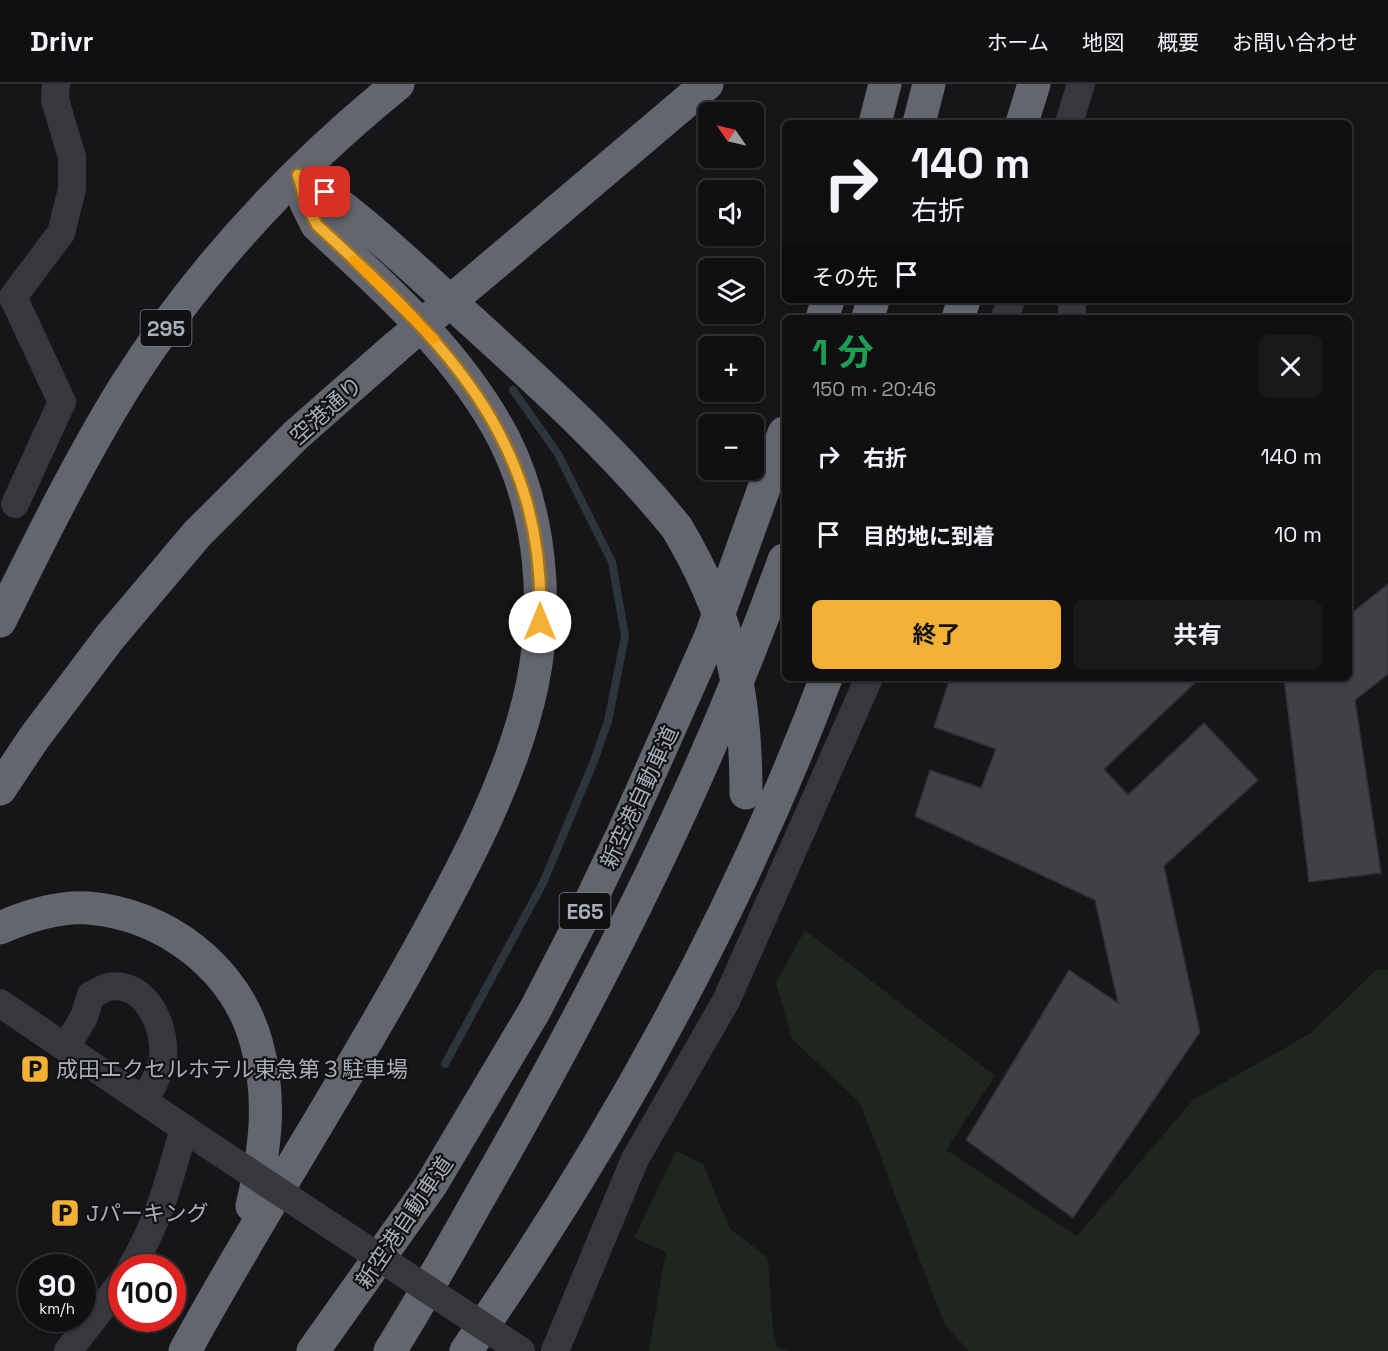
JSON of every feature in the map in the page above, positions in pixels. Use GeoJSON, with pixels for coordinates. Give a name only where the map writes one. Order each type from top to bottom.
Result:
{"type":"FeatureCollection","features":[{"type":"Feature","properties":{"kind":"highway","name":"295"},"geometry":{"type":"LineString","coordinates":[[0,621],[52,514],[102,425],[160,335],[227,248],[298,175],[368,108],[398,84]]}},
{"type":"Feature","properties":{"kind":"highway","name":"空港通り"},"geometry":{"type":"LineString","coordinates":[[0,789],[34,738],[110,637],[197,534],[296,435],[396,347],[707,84]]}},
{"type":"Feature","properties":{"kind":"highway"},"geometry":{"type":"LineString","coordinates":[[876,120],[885,84]]}},
{"type":"Feature","properties":{"kind":"highway"},"geometry":{"type":"LineString","coordinates":[[920,120],[929,84]]}},
{"type":"Feature","properties":{"kind":"highway"},"geometry":{"type":"LineString","coordinates":[[1023,120],[1034,84]]}},
{"type":"Feature","properties":{"kind":"highway"},"geometry":{"type":"LineString","coordinates":[[298,175],[346,208],[505,351],[650,495],[677,528],[699,565],[716,602],[732,652],[743,710],[746,793],[744,825],[727,890],[689,983]]}},
{"type":"Feature","properties":{"kind":"highway"},"geometry":{"type":"LineString","coordinates":[[185,1351],[222,1283],[393,996],[460,871],[486,817],[520,729],[532,686],[539,641],[538,562],[531,516],[505,440],[480,399],[438,342],[317,225],[306,203],[298,175]]}},
{"type":"Feature","properties":{"kind":"highway","name":"新空港自動車道"},"geometry":{"type":"LineString","coordinates":[[313,1351],[431,1185],[512,1051],[580,923],[624,831],[710,638],[782,439]]}},
{"type":"Feature","properties":{"kind":"highway","name":"新空港自動車道"},"geometry":{"type":"LineString","coordinates":[[390,1351],[541,1088],[660,857],[752,652],[782,566]]}},
{"type":"Feature","properties":{"kind":"highway"},"geometry":{"type":"LineString","coordinates":[[466,1351],[535,1248],[591,1156],[689,983],[763,828],[825,681]]}},
{"type":"Feature","properties":{"kind":"highway"},"geometry":{"type":"LineString","coordinates":[[0,928],[28,915],[87,908],[133,917],[172,934],[199,953],[223,977],[243,1008],[257,1043],[265,1082],[267,1119],[263,1160],[249,1215],[222,1283]]}},
{"type":"Feature","properties":{"kind":"street"},"geometry":{"type":"LineString","coordinates":[[8,514],[62,402],[13,297],[61,233],[72,189],[72,157],[55,100],[56,84]]}},
{"type":"Feature","properties":{"kind":"street"},"geometry":{"type":"LineString","coordinates":[[1070,120],[1082,84]]}},
{"type":"Feature","properties":{"kind":"street"},"geometry":{"type":"LineString","coordinates":[[8,514],[34,507],[52,514]]}},
{"type":"Feature","properties":{"kind":"street"},"geometry":{"type":"LineString","coordinates":[[555,1351],[635,1159],[726,1001],[867,681]]}},
{"type":"Feature","properties":{"kind":"street"},"geometry":{"type":"LineString","coordinates":[[66,1047],[84,1017],[91,995],[109,987],[128,988],[148,1001],[160,1028],[162,1062],[145,1102]]}},
{"type":"Feature","properties":{"kind":"street"},"geometry":{"type":"LineString","coordinates":[[0,1003],[521,1351]]}},
{"type":"Feature","properties":{"kind":"street"},"geometry":{"type":"LineString","coordinates":[[140,1254],[196,1136]]}},
{"type":"Feature","properties":{"kind":"street"},"geometry":{"type":"LineString","coordinates":[[68,1351],[108,1300]]}},
{"type":"Feature","properties":{"kind":"shaded area"},"geometry":{"type":"Polygon","coordinates":[[[805,930],[995,1076],[946,1150],[1077,1236],[1193,1100],[1311,1033],[1376,970],[1388,970],[1388,1351],[969,1351],[945,1326],[860,1103],[792,1039],[776,983],[805,930]]]}},
{"type":"Feature","properties":{"kind":"shaded area"},"geometry":{"type":"Polygon","coordinates":[[[676,1151],[703,1164],[730,1229],[767,1257],[774,1335],[777,1346],[787,1351],[649,1351],[666,1252],[634,1238],[676,1151]]]}},
{"type":"Feature","properties":{"kind":"building"},"geometry":{"type":"Polygon","coordinates":[[[1388,584],[1388,674],[1355,700],[1381,873],[1309,882],[1284,681],[1352,681],[1352,613],[1388,584]]]}},
{"type":"Feature","properties":{"kind":"building"},"geometry":{"type":"Polygon","coordinates":[[[949,681],[1197,681],[1104,769],[1128,795],[1204,723],[1258,780],[1164,866],[1200,1032],[1073,1218],[966,1140],[1069,970],[1118,1003],[1095,900],[915,816],[930,770],[981,788],[996,749],[934,727],[949,681]]]}},
{"type":"Feature","properties":{"kind":"waterway"},"geometry":{"type":"LineString","coordinates":[[445,1064],[543,883],[594,761],[608,721],[625,636],[612,562],[558,454],[513,390]]}},
{"type":"Feature","properties":{"kind":"slow traffic"},"geometry":{"type":"LineString","coordinates":[[354,260],[434,339]]}},
{"type":"Feature","properties":{"kind":"place","name":"成田エクセルホテル東急第３駐車場"},"geometry":{"type":"Point","coordinates":[35,1069]}},
{"type":"Feature","properties":{"kind":"place","name":"Jパーキング"},"geometry":{"type":"Point","coordinates":[65,1213]}},
{"type":"Feature","properties":{"kind":"route"},"geometry":{"type":"LineString","coordinates":[[325,192],[298,175],[306,203],[317,225],[438,342],[486,407],[505,440],[531,516],[538,562],[540,622]]}}]}
